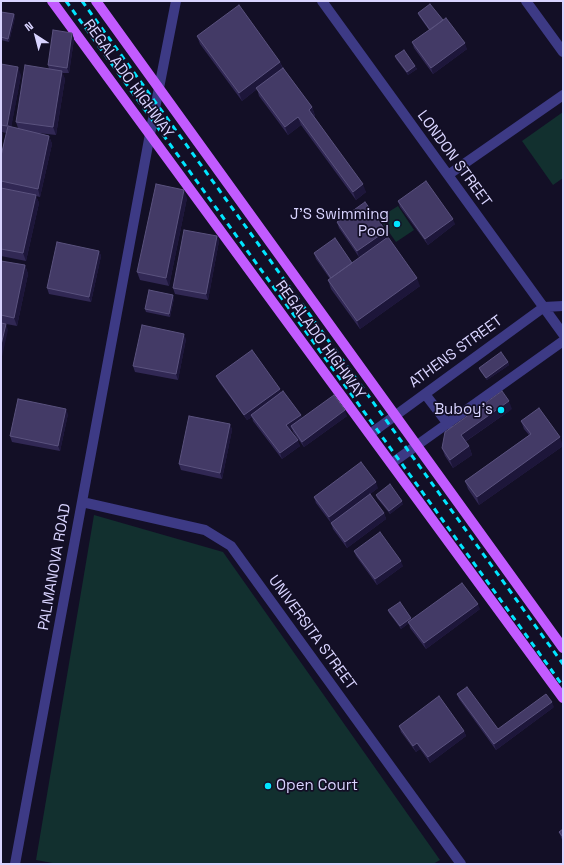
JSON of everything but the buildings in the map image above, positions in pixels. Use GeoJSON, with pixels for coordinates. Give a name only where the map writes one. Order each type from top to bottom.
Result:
{"type":"FeatureCollection","features":[{"type":"Feature","properties":{"kind":"main road","name":"REGALADO HIGHWAY"},"geometry":{"type":"LineString","coordinates":[[52,1],[563,698]]}},
{"type":"Feature","properties":{"kind":"main road","name":"REGALADO HIGHWAY"},"geometry":{"type":"LineString","coordinates":[[96,1],[563,648]]}},
{"type":"Feature","properties":{"kind":"street","name":"PALMANOVA ROAD"},"geometry":{"type":"LineString","coordinates":[[15,864],[176,1]]}},
{"type":"Feature","properties":{"kind":"street","name":"LONDON STREET"},"geometry":{"type":"LineString","coordinates":[[322,1],[563,334]]}},
{"type":"Feature","properties":{"kind":"street"},"geometry":{"type":"LineString","coordinates":[[526,1],[563,52]]}},
{"type":"Feature","properties":{"kind":"street"},"geometry":{"type":"LineString","coordinates":[[448,175],[563,95]]}},
{"type":"Feature","properties":{"kind":"street"},"geometry":{"type":"LineString","coordinates":[[544,307],[563,306]]}},
{"type":"Feature","properties":{"kind":"street","name":"ATHENS STREET"},"geometry":{"type":"LineString","coordinates":[[370,434],[544,307]]}},
{"type":"Feature","properties":{"kind":"street"},"geometry":{"type":"LineString","coordinates":[[392,463],[563,341]]}},
{"type":"Feature","properties":{"kind":"street"},"geometry":{"type":"LineString","coordinates":[[425,394],[448,424]]}},
{"type":"Feature","properties":{"kind":"street","name":"UNIVERSITA STREET"},"geometry":{"type":"LineString","coordinates":[[82,502],[205,530],[231,546],[456,862]]}},
{"type":"Feature","properties":{"kind":"green space"},"geometry":{"type":"Polygon","coordinates":[[[563,112],[563,178],[553,185],[522,141],[563,112]]]}},
{"type":"Feature","properties":{"kind":"green space","name":"J'S Swimming Pool"},"geometry":{"type":"Polygon","coordinates":[[[398,206],[414,230],[396,242],[379,218],[398,206]]]}},
{"type":"Feature","properties":{"kind":"green space"},"geometry":{"type":"Polygon","coordinates":[[[94,515],[223,552],[440,860],[433,864],[58,864],[36,860],[94,515]]]}},
{"type":"Feature","properties":{"kind":"railway"},"geometry":{"type":"LineString","coordinates":[[66,1],[563,686]]}},
{"type":"Feature","properties":{"kind":"railway"},"geometry":{"type":"LineString","coordinates":[[82,1],[563,664]]}},
{"type":"Feature","properties":{"kind":"place","name":"J'S Swimming Pool"},"geometry":{"type":"Point","coordinates":[397,224]}},
{"type":"Feature","properties":{"kind":"place","name":"Buboy's"},"geometry":{"type":"Point","coordinates":[501,410]}},
{"type":"Feature","properties":{"kind":"place","name":"Open Court"},"geometry":{"type":"Point","coordinates":[268,786]}}]}
